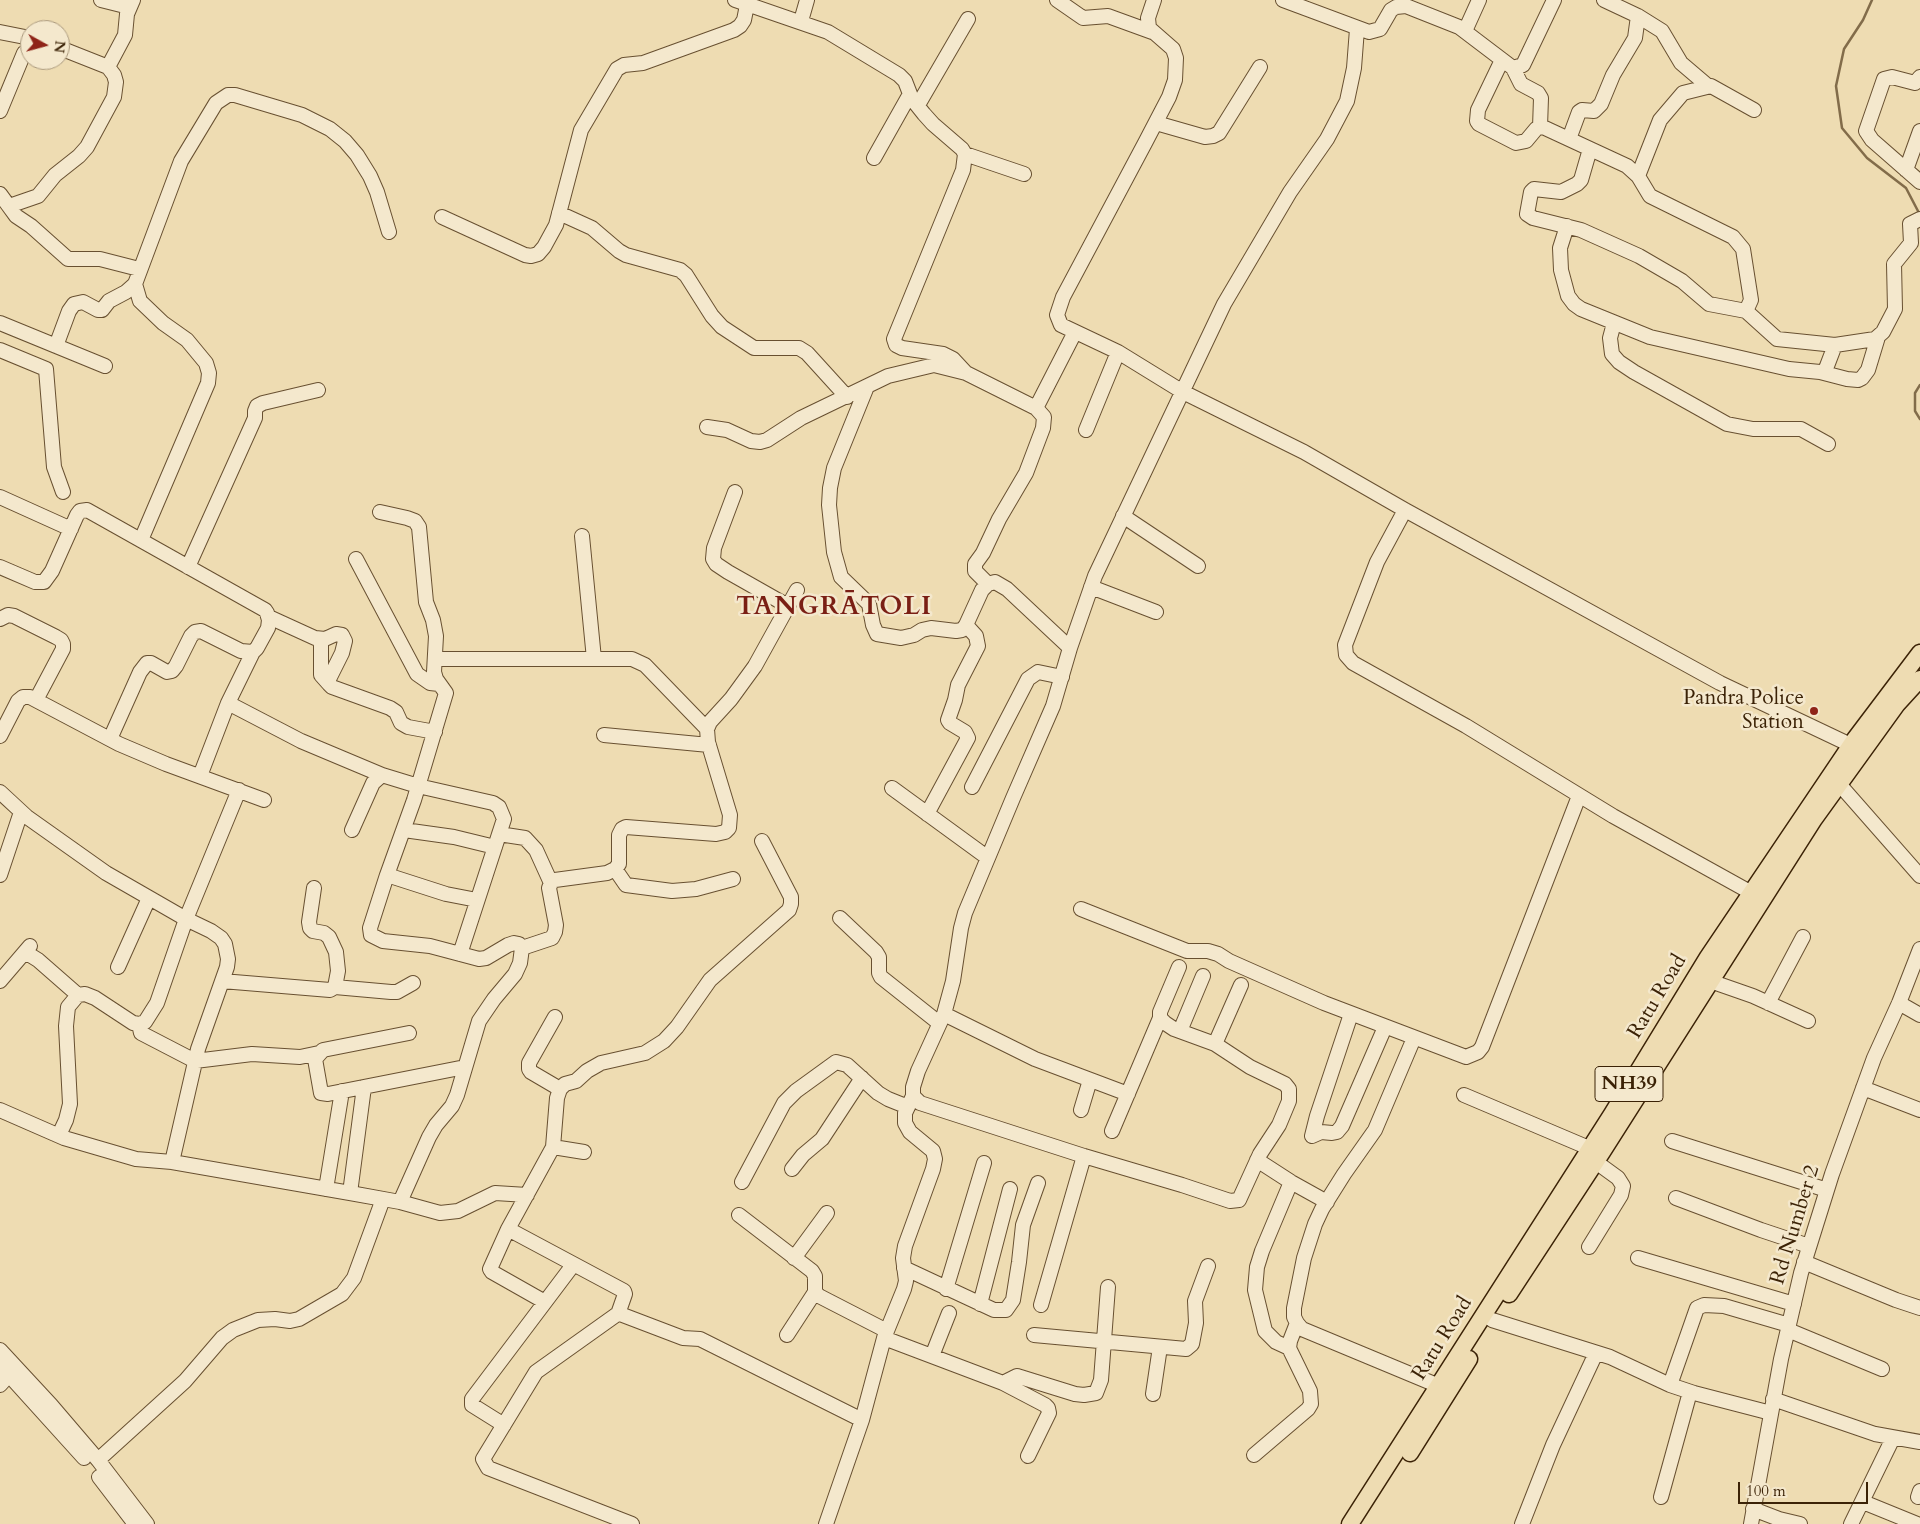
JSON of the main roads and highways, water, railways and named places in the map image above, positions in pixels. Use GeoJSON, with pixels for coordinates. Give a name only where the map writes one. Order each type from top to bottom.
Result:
{"type":"FeatureCollection","features":[{"type":"Feature","properties":{"kind":"main road","name":"Ratu Road"},"geometry":{"type":"LineString","coordinates":[[1350,1524],[1439,1386],[1538,1226],[1592,1155],[1710,981],[1756,895],[1920,653]]}},
{"type":"Feature","properties":{"kind":"main road","name":"Ratu Road"},"geometry":{"type":"LineString","coordinates":[[1364,1524],[1452,1388],[1708,957],[1840,785],[1857,748],[1920,679]]}},
{"type":"Feature","properties":{"kind":"waterway"},"geometry":{"type":"LineString","coordinates":[[1872,0],[1863,20],[1844,49],[1836,86],[1842,128],[1867,158],[1906,188],[1919,213]]}},
{"type":"Feature","properties":{"kind":"waterway"},"geometry":{"type":"LineString","coordinates":[[1920,385],[1915,393],[1915,411],[1920,419]]}},
{"type":"Feature","properties":{"kind":"place","name":"Pandra Police Station"},"geometry":{"type":"Point","coordinates":[1814,711]}},
{"type":"Feature","properties":{"kind":"district","name":"TANGRĀTOLI"},"geometry":{"type":"Point","coordinates":[834,608]}}]}
